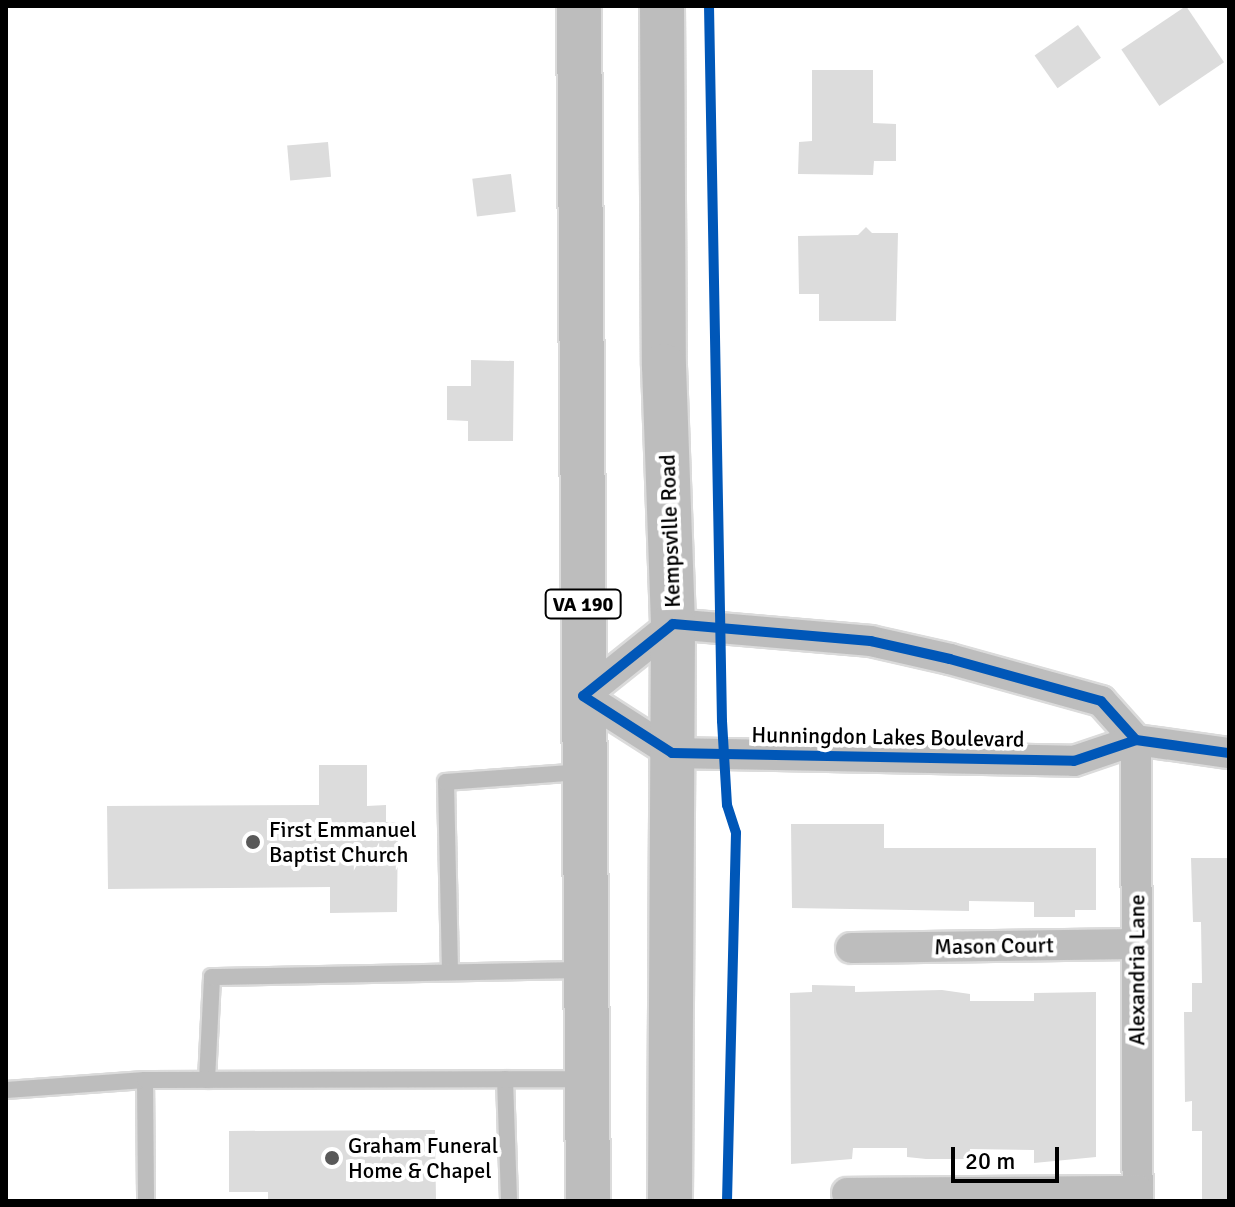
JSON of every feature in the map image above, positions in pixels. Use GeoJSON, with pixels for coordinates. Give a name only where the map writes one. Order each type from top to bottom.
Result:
{"type":"FeatureCollection","features":[{"type":"Feature","properties":{"kind":"main road","name":"VA 190"},"geometry":{"type":"LineString","coordinates":[[579,6],[588,1201]]}},
{"type":"Feature","properties":{"kind":"main road","name":"Kempsville Road"},"geometry":{"type":"LineString","coordinates":[[662,6],[664,366],[673,624],[670,1201]]}},
{"type":"Feature","properties":{"kind":"street"},"geometry":{"type":"LineString","coordinates":[[672,753],[583,696],[673,624],[871,641],[950,659],[1101,701],[1136,740]]}},
{"type":"Feature","properties":{"kind":"street","name":"Hunningdon Lakes Boulevard"},"geometry":{"type":"LineString","coordinates":[[672,753],[1074,761],[1136,740],[1229,753]]}},
{"type":"Feature","properties":{"kind":"street","name":"Alexandria Lane"},"geometry":{"type":"LineString","coordinates":[[1136,740],[1138,1196]]}},
{"type":"Feature","properties":{"kind":"street","name":"Mason Court"},"geometry":{"type":"LineString","coordinates":[[851,948],[1137,944]]}},
{"type":"Feature","properties":{"kind":"street"},"geometry":{"type":"LineString","coordinates":[[847,1193],[1138,1196]]}},
{"type":"Feature","properties":{"kind":"lane"},"geometry":{"type":"LineString","coordinates":[[450,972],[446,782],[584,771]]}},
{"type":"Feature","properties":{"kind":"lane"},"geometry":{"type":"LineString","coordinates":[[207,1080],[212,977],[586,970]]}},
{"type":"Feature","properties":{"kind":"lane"},"geometry":{"type":"LineString","coordinates":[[505,1079],[509,1201]]}},
{"type":"Feature","properties":{"kind":"lane"},"geometry":{"type":"LineString","coordinates":[[6,1090],[145,1080],[587,1079]]}},
{"type":"Feature","properties":{"kind":"lane"},"geometry":{"type":"LineString","coordinates":[[145,1080],[146,1201]]}},
{"type":"Feature","properties":{"kind":"building"},"geometry":{"type":"Polygon","coordinates":[[[1186,6],[1224,62],[1159,106],[1121,50],[1186,6]]]}},
{"type":"Feature","properties":{"kind":"building"},"geometry":{"type":"Polygon","coordinates":[[[1078,25],[1101,58],[1058,88],[1035,55],[1078,25]]]}},
{"type":"Feature","properties":{"kind":"building"},"geometry":{"type":"Polygon","coordinates":[[[812,70],[873,70],[873,123],[896,124],[896,161],[874,161],[873,175],[798,174],[799,142],[812,141],[812,70]]]}},
{"type":"Feature","properties":{"kind":"building"},"geometry":{"type":"Polygon","coordinates":[[[328,142],[331,177],[290,180],[287,146],[328,142]]]}},
{"type":"Feature","properties":{"kind":"building"},"geometry":{"type":"Polygon","coordinates":[[[511,174],[516,212],[477,216],[472,179],[511,174]]]}},
{"type":"Feature","properties":{"kind":"building"},"geometry":{"type":"Polygon","coordinates":[[[866,227],[872,233],[898,233],[896,321],[819,321],[819,294],[799,294],[798,236],[858,235],[866,227]]]}},
{"type":"Feature","properties":{"kind":"building"},"geometry":{"type":"Polygon","coordinates":[[[471,360],[514,361],[513,441],[468,441],[468,421],[447,420],[447,386],[471,386],[471,360]]]}},
{"type":"Feature","properties":{"kind":"building","name":"First Emmanuel Baptist Church"},"geometry":{"type":"Polygon","coordinates":[[[319,765],[367,765],[367,806],[386,805],[386,822],[398,822],[397,912],[330,913],[330,887],[108,889],[107,806],[319,805],[319,765]]]}},
{"type":"Feature","properties":{"kind":"building"},"geometry":{"type":"Polygon","coordinates":[[[791,824],[884,824],[884,848],[1096,848],[1096,910],[1075,910],[1075,917],[1034,917],[1034,902],[969,901],[969,911],[792,908],[791,824]]]}},
{"type":"Feature","properties":{"kind":"building"},"geometry":{"type":"Polygon","coordinates":[[[1191,858],[1229,858],[1229,1201],[1202,1201],[1202,1131],[1192,1131],[1192,1101],[1185,1102],[1184,1012],[1192,1012],[1192,983],[1202,983],[1201,922],[1193,922],[1191,858]]]}},
{"type":"Feature","properties":{"kind":"building"},"geometry":{"type":"Polygon","coordinates":[[[812,985],[855,986],[855,992],[942,990],[970,994],[970,1001],[1034,1001],[1034,993],[1096,992],[1096,1157],[1034,1163],[1034,1150],[970,1149],[969,1159],[926,1159],[907,1157],[907,1148],[853,1148],[852,1159],[791,1164],[790,993],[812,992],[812,985]]]}},
{"type":"Feature","properties":{"kind":"building","name":"Graham Funeral Home & Chapel"},"geometry":{"type":"Polygon","coordinates":[[[435,1130],[436,1201],[268,1201],[268,1192],[229,1192],[229,1131],[435,1130]]]}},
{"type":"Feature","properties":{"kind":"cycle path"},"geometry":{"type":"LineString","coordinates":[[709,6],[722,721],[727,805],[736,833],[727,1201]]}},
{"type":"Feature","properties":{"kind":"cycle path"},"geometry":{"type":"LineString","coordinates":[[1136,740],[1101,701],[950,659],[871,641],[673,624],[583,696],[672,753],[1074,761],[1136,740],[1229,753]]}},
{"type":"Feature","properties":{"kind":"place","name":"First Emmanuel Baptist Church"},"geometry":{"type":"Point","coordinates":[253,842]}},
{"type":"Feature","properties":{"kind":"place","name":"Graham Funeral Home & Chapel"},"geometry":{"type":"Point","coordinates":[332,1158]}}]}
